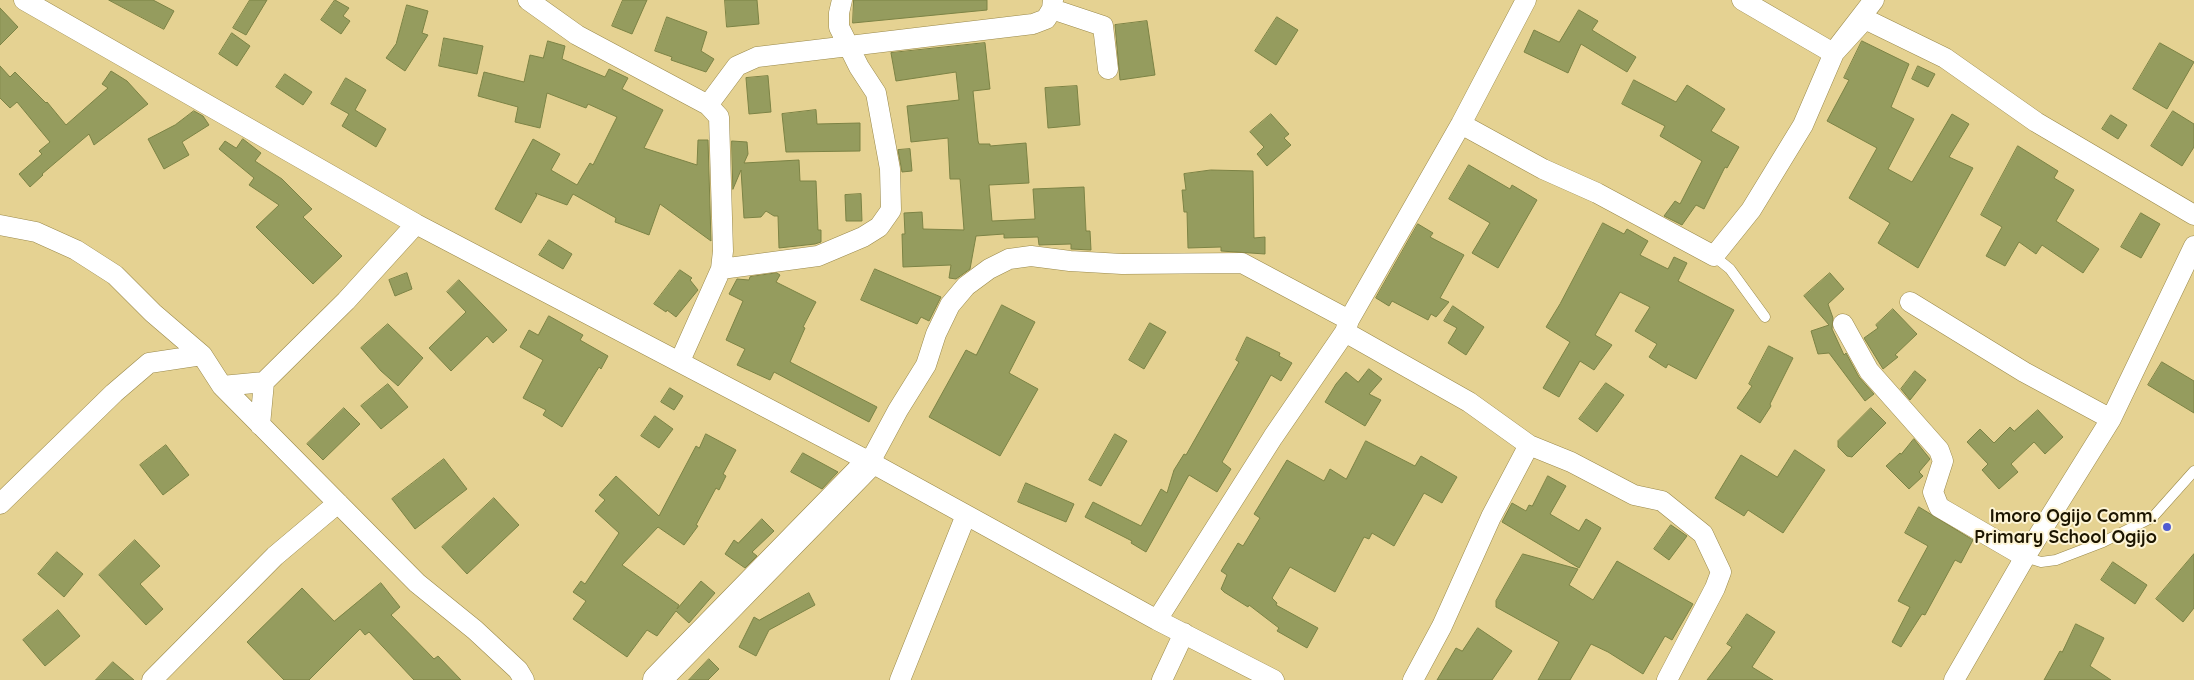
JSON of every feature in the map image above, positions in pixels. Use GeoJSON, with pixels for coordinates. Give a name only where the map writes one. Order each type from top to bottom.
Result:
{"type":"FeatureCollection","features":[{"type":"Feature","properties":{"kind":"street"},"geometry":{"type":"LineString","coordinates":[[24,0],[416,224],[680,361],[870,462],[1156,620],[1274,680]]}},
{"type":"Feature","properties":{"kind":"street"},"geometry":{"type":"LineString","coordinates":[[528,0],[577,35],[708,105],[719,117],[723,251],[721,269],[680,361]]}},
{"type":"Feature","properties":{"kind":"street"},"geometry":{"type":"LineString","coordinates":[[721,269],[818,256],[863,237],[878,227],[891,210],[890,168],[876,92],[839,28],[839,13],[842,0]]}},
{"type":"Feature","properties":{"kind":"street"},"geometry":{"type":"LineString","coordinates":[[1156,620],[1273,437],[1347,326],[1462,124],[1526,0]]}},
{"type":"Feature","properties":{"kind":"street"},"geometry":{"type":"LineString","coordinates":[[1742,0],[1833,53],[1874,0]]}},
{"type":"Feature","properties":{"kind":"street"},"geometry":{"type":"LineString","coordinates":[[708,105],[737,66],[757,57],[1033,24],[1046,19],[1052,4],[1103,26],[1108,69]]}},
{"type":"Feature","properties":{"kind":"street"},"geometry":{"type":"LineString","coordinates":[[1462,124],[1543,169],[1597,193],[1714,256],[1751,210],[1804,125],[1834,53],[1865,19],[1945,58],[2036,122],[2194,215]]}},
{"type":"Feature","properties":{"kind":"street"},"geometry":{"type":"LineString","coordinates":[[222,386],[264,382],[346,302],[416,224]]}},
{"type":"Feature","properties":{"kind":"street"},"geometry":{"type":"LineString","coordinates":[[0,225],[36,232],[76,250],[115,275],[202,355],[222,386],[417,583],[475,630],[518,670],[524,680]]}},
{"type":"Feature","properties":{"kind":"street"},"geometry":{"type":"LineString","coordinates":[[1954,680],[2026,557],[2111,419],[2194,246]]}},
{"type":"Feature","properties":{"kind":"street"},"geometry":{"type":"LineString","coordinates":[[657,680],[870,462],[898,410],[926,365],[936,334],[950,305],[966,286],[981,274],[1009,259],[1031,256],[1070,261],[1122,264],[1242,264],[1347,326],[1469,402],[1529,445],[1571,462],[1634,495],[1662,501],[1703,534],[1721,572],[1715,588],[1667,680]]}},
{"type":"Feature","properties":{"kind":"street"},"geometry":{"type":"LineString","coordinates":[[1910,302],[2024,372],[2111,419]]}},
{"type":"Feature","properties":{"kind":"street"},"geometry":{"type":"LineString","coordinates":[[1843,324],[1869,371],[1940,450],[1943,461],[1933,492],[1939,507],[2026,557]]}},
{"type":"Feature","properties":{"kind":"street"},"geometry":{"type":"LineString","coordinates":[[0,504],[114,394],[150,363],[176,332]]}},
{"type":"Feature","properties":{"kind":"street"},"geometry":{"type":"LineString","coordinates":[[150,363],[202,355]]}},
{"type":"Feature","properties":{"kind":"street"},"geometry":{"type":"LineString","coordinates":[[260,425],[264,382]]}},
{"type":"Feature","properties":{"kind":"street"},"geometry":{"type":"LineString","coordinates":[[1413,680],[1442,626],[1491,517],[1529,445]]}},
{"type":"Feature","properties":{"kind":"street"},"geometry":{"type":"LineString","coordinates":[[152,680],[275,556],[338,503]]}},
{"type":"Feature","properties":{"kind":"street"},"geometry":{"type":"LineString","coordinates":[[900,680],[966,515]]}},
{"type":"Feature","properties":{"kind":"street"},"geometry":{"type":"LineString","coordinates":[[1162,680],[1184,633]]}},
{"type":"Feature","properties":{"kind":"lane"},"geometry":{"type":"LineString","coordinates":[[1714,256],[1730,269],[1764,317]]}},
{"type":"Feature","properties":{"kind":"lane"},"geometry":{"type":"LineString","coordinates":[[2026,557],[2041,562],[2056,560],[2104,542],[2128,530],[2153,517],[2194,471]]}},
{"type":"Feature","properties":{"kind":"building"},"geometry":{"type":"Polygon","coordinates":[[[109,0],[153,0],[174,11],[164,29],[109,0]]]}},
{"type":"Feature","properties":{"kind":"building"},"geometry":{"type":"Polygon","coordinates":[[[250,0],[267,0],[246,35],[233,28],[250,0]]]}},
{"type":"Feature","properties":{"kind":"building"},"geometry":{"type":"Polygon","coordinates":[[[335,0],[349,8],[343,16],[350,21],[341,34],[321,20],[335,0]]]}},
{"type":"Feature","properties":{"kind":"building"},"geometry":{"type":"Polygon","coordinates":[[[623,0],[647,0],[632,34],[612,26],[623,0]]]}},
{"type":"Feature","properties":{"kind":"building"},"geometry":{"type":"Polygon","coordinates":[[[725,0],[757,0],[759,24],[727,27],[725,0]]]}},
{"type":"Feature","properties":{"kind":"building"},"geometry":{"type":"Polygon","coordinates":[[[854,0],[987,0],[987,10],[853,23],[854,0]]]}},
{"type":"Feature","properties":{"kind":"building"},"geometry":{"type":"Polygon","coordinates":[[[407,5],[428,11],[422,33],[428,35],[405,71],[386,58],[396,44],[407,5]]]}},
{"type":"Feature","properties":{"kind":"building"},"geometry":{"type":"Polygon","coordinates":[[[0,8],[18,27],[0,45],[0,8]]]}},
{"type":"Feature","properties":{"kind":"building"},"geometry":{"type":"Polygon","coordinates":[[[1579,10],[1598,21],[1592,30],[1636,57],[1627,72],[1581,44],[1568,73],[1524,52],[1534,30],[1559,42],[1579,10]]]}},
{"type":"Feature","properties":{"kind":"building"},"geometry":{"type":"Polygon","coordinates":[[[667,17],[707,32],[701,51],[714,59],[706,72],[671,60],[672,57],[655,51],[667,17]]]}},
{"type":"Feature","properties":{"kind":"building"},"geometry":{"type":"Polygon","coordinates":[[[1277,17],[1298,30],[1276,65],[1255,51],[1277,17]]]}},
{"type":"Feature","properties":{"kind":"building"},"geometry":{"type":"Polygon","coordinates":[[[1147,21],[1155,75],[1120,80],[1115,25],[1147,21]]]}},
{"type":"Feature","properties":{"kind":"building"},"geometry":{"type":"Polygon","coordinates":[[[232,33],[250,46],[237,66],[219,54],[232,33]]]}},
{"type":"Feature","properties":{"kind":"building"},"geometry":{"type":"Polygon","coordinates":[[[444,38],[483,46],[477,74],[439,66],[444,38]]]}},
{"type":"Feature","properties":{"kind":"building"},"geometry":{"type":"Polygon","coordinates":[[[548,41],[565,46],[562,59],[605,77],[609,69],[628,78],[622,89],[663,110],[644,148],[697,165],[698,140],[708,140],[711,241],[660,204],[649,235],[615,222],[616,218],[573,194],[567,205],[535,193],[537,195],[521,223],[495,209],[533,139],[560,154],[551,170],[577,185],[590,163],[593,165],[617,117],[588,104],[586,108],[547,93],[540,128],[515,122],[518,107],[478,96],[484,72],[524,82],[530,55],[543,58],[548,41]]]}},
{"type":"Feature","properties":{"kind":"building"},"geometry":{"type":"Polygon","coordinates":[[[1862,41],[1909,64],[1891,107],[1914,119],[1888,169],[1912,182],[1952,114],[1969,124],[1949,157],[1973,168],[1918,268],[1878,243],[1890,223],[1849,198],[1877,148],[1827,121],[1849,80],[1844,78],[1862,41]]]}},
{"type":"Feature","properties":{"kind":"building"},"geometry":{"type":"Polygon","coordinates":[[[985,43],[990,89],[973,91],[978,141],[979,144],[990,144],[990,146],[1026,143],[1029,183],[989,185],[992,221],[1035,219],[1033,189],[1084,187],[1086,231],[1090,231],[1091,250],[1071,249],[1071,244],[1039,245],[1038,237],[1004,238],[1004,234],[976,236],[970,269],[956,279],[949,278],[951,265],[903,267],[902,234],[905,234],[904,213],[922,212],[923,229],[964,230],[960,179],[950,179],[948,138],[911,142],[907,106],[959,100],[956,72],[896,81],[891,53],[985,43]]]}},
{"type":"Feature","properties":{"kind":"building"},"geometry":{"type":"Polygon","coordinates":[[[2160,43],[2194,62],[2167,109],[2133,89],[2160,43]]]}},
{"type":"Feature","properties":{"kind":"building"},"geometry":{"type":"Polygon","coordinates":[[[0,66],[10,77],[15,72],[47,102],[66,125],[108,88],[102,84],[111,71],[127,81],[148,104],[94,145],[89,134],[42,174],[30,187],[19,174],[42,154],[39,151],[50,142],[17,102],[10,108],[0,98],[0,66]]]}},
{"type":"Feature","properties":{"kind":"building"},"geometry":{"type":"Polygon","coordinates":[[[1918,66],[1935,74],[1928,87],[1912,79],[1918,66]]]}},
{"type":"Feature","properties":{"kind":"building"},"geometry":{"type":"Polygon","coordinates":[[[285,74],[312,92],[303,105],[276,87],[285,74]]]}},
{"type":"Feature","properties":{"kind":"building"},"geometry":{"type":"Polygon","coordinates":[[[768,76],[771,112],[749,114],[746,78],[768,76]]]}},
{"type":"Feature","properties":{"kind":"building"},"geometry":{"type":"Polygon","coordinates":[[[346,78],[366,90],[355,110],[386,129],[376,147],[342,126],[349,114],[331,104],[346,78]]]}},
{"type":"Feature","properties":{"kind":"building"},"geometry":{"type":"Polygon","coordinates":[[[1634,80],[1676,102],[1687,85],[1725,109],[1711,131],[1739,147],[1727,168],[1725,167],[1704,209],[1696,205],[1682,225],[1664,216],[1675,201],[1680,204],[1702,161],[1660,136],[1665,126],[1622,104],[1634,80]]]}},
{"type":"Feature","properties":{"kind":"building"},"geometry":{"type":"Polygon","coordinates":[[[1077,86],[1080,125],[1048,128],[1045,88],[1077,86]]]}},
{"type":"Feature","properties":{"kind":"building"},"geometry":{"type":"Polygon","coordinates":[[[816,110],[817,124],[860,123],[860,151],[786,152],[782,114],[816,110]]]}},
{"type":"Feature","properties":{"kind":"building"},"geometry":{"type":"Polygon","coordinates":[[[194,111],[203,116],[209,125],[182,142],[189,155],[164,169],[148,139],[175,125],[194,111]]]}},
{"type":"Feature","properties":{"kind":"building"},"geometry":{"type":"Polygon","coordinates":[[[2173,111],[2194,124],[2194,147],[2182,166],[2151,146],[2173,111]]]}},
{"type":"Feature","properties":{"kind":"building"},"geometry":{"type":"Polygon","coordinates":[[[1271,114],[1289,134],[1284,138],[1291,145],[1267,166],[1257,154],[1264,147],[1250,132],[1271,114]]]}},
{"type":"Feature","properties":{"kind":"building"},"geometry":{"type":"Polygon","coordinates":[[[2111,115],[2127,125],[2118,139],[2102,129],[2111,115]]]}},
{"type":"Feature","properties":{"kind":"building"},"geometry":{"type":"Polygon","coordinates":[[[243,139],[261,153],[255,161],[282,179],[312,209],[303,217],[342,256],[313,284],[256,227],[279,205],[249,185],[254,178],[219,149],[225,141],[236,148],[243,139]]]}},
{"type":"Feature","properties":{"kind":"building"},"geometry":{"type":"Polygon","coordinates":[[[732,141],[747,142],[748,154],[744,163],[799,160],[800,181],[816,181],[818,230],[821,230],[821,242],[779,248],[778,216],[774,216],[766,211],[761,217],[744,218],[741,170],[733,189],[732,141]]]}},
{"type":"Feature","properties":{"kind":"building"},"geometry":{"type":"Polygon","coordinates":[[[2018,146],[2058,171],[2054,178],[2074,190],[2056,221],[2099,249],[2083,273],[2042,245],[2036,254],[2019,242],[2005,266],[1986,256],[2002,227],[1981,215],[2018,146]]]}},
{"type":"Feature","properties":{"kind":"building"},"geometry":{"type":"Polygon","coordinates":[[[910,149],[912,171],[902,172],[898,150],[910,149]]]}},
{"type":"Feature","properties":{"kind":"building"},"geometry":{"type":"Polygon","coordinates":[[[1469,165],[1510,189],[1512,185],[1537,200],[1498,268],[1472,253],[1490,223],[1449,199],[1469,165]]]}},
{"type":"Feature","properties":{"kind":"building"},"geometry":{"type":"Polygon","coordinates":[[[1211,170],[1253,171],[1254,238],[1265,237],[1265,254],[1221,251],[1221,247],[1188,248],[1187,212],[1184,212],[1182,190],[1186,190],[1184,174],[1211,170]]]}},
{"type":"Feature","properties":{"kind":"building"},"geometry":{"type":"Polygon","coordinates":[[[861,194],[862,221],[846,221],[845,195],[861,194]]]}},
{"type":"Feature","properties":{"kind":"building"},"geometry":{"type":"Polygon","coordinates":[[[2141,213],[2160,224],[2141,258],[2121,247],[2141,213]]]}},
{"type":"Feature","properties":{"kind":"building"},"geometry":{"type":"Polygon","coordinates":[[[1603,223],[1624,234],[1627,229],[1648,241],[1640,255],[1668,269],[1674,257],[1687,263],[1678,281],[1734,310],[1696,379],[1668,364],[1666,368],[1649,357],[1657,344],[1635,331],[1650,307],[1620,292],[1595,335],[1612,345],[1594,370],[1580,361],[1559,397],[1543,388],[1570,342],[1546,327],[1603,223]]]}},
{"type":"Feature","properties":{"kind":"building"},"geometry":{"type":"Polygon","coordinates":[[[1418,224],[1433,233],[1430,237],[1464,255],[1440,298],[1449,302],[1436,317],[1431,314],[1428,320],[1392,301],[1389,306],[1376,298],[1418,224]]]}},
{"type":"Feature","properties":{"kind":"building"},"geometry":{"type":"Polygon","coordinates":[[[549,240],[572,254],[563,269],[539,255],[549,240]]]}},
{"type":"Feature","properties":{"kind":"building"},"geometry":{"type":"Polygon","coordinates":[[[875,269],[941,297],[929,321],[921,317],[917,324],[861,300],[875,269]]]}},
{"type":"Feature","properties":{"kind":"building"},"geometry":{"type":"Polygon","coordinates":[[[680,270],[692,278],[690,280],[698,290],[676,317],[654,304],[680,270]]]}},
{"type":"Feature","properties":{"kind":"building"},"geometry":{"type":"Polygon","coordinates":[[[407,273],[412,289],[395,296],[389,280],[407,273]]]}},
{"type":"Feature","properties":{"kind":"building"},"geometry":{"type":"Polygon","coordinates":[[[777,273],[780,275],[776,282],[816,302],[803,327],[805,328],[790,362],[877,407],[869,422],[774,372],[770,380],[737,365],[745,349],[726,340],[743,301],[729,294],[737,279],[749,280],[750,277],[777,273]]]}},
{"type":"Feature","properties":{"kind":"building"},"geometry":{"type":"Polygon","coordinates":[[[1830,273],[1844,289],[1828,304],[1833,318],[1832,329],[1844,355],[1846,353],[1859,377],[1874,394],[1865,401],[1829,353],[1818,354],[1811,331],[1829,325],[1804,296],[1830,273]]]}},
{"type":"Feature","properties":{"kind":"building"},"geometry":{"type":"Polygon","coordinates":[[[459,280],[507,330],[493,343],[487,336],[451,371],[429,348],[466,312],[447,292],[459,280]]]}},
{"type":"Feature","properties":{"kind":"building"},"geometry":{"type":"Polygon","coordinates":[[[1002,305],[1035,322],[1009,373],[1038,389],[1000,456],[929,417],[966,350],[976,355],[1002,305]]]}},
{"type":"Feature","properties":{"kind":"building"},"geometry":{"type":"Polygon","coordinates":[[[1453,306],[1484,327],[1466,355],[1448,343],[1457,328],[1444,321],[1453,306]]]}},
{"type":"Feature","properties":{"kind":"building"},"geometry":{"type":"Polygon","coordinates":[[[1893,309],[1917,334],[1895,355],[1898,357],[1883,369],[1864,338],[1878,328],[1876,325],[1893,309]]]}},
{"type":"Feature","properties":{"kind":"building"},"geometry":{"type":"Polygon","coordinates":[[[549,316],[583,335],[580,340],[608,356],[601,369],[599,367],[562,427],[543,415],[546,410],[523,398],[543,360],[520,347],[529,330],[538,335],[549,316]]]}},
{"type":"Feature","properties":{"kind":"building"},"geometry":{"type":"Polygon","coordinates":[[[1150,323],[1166,332],[1144,369],[1129,360],[1150,323]]]}},
{"type":"Feature","properties":{"kind":"building"},"geometry":{"type":"Polygon","coordinates":[[[388,324],[423,358],[398,386],[381,371],[361,348],[388,324]]]}},
{"type":"Feature","properties":{"kind":"building"},"geometry":{"type":"Polygon","coordinates":[[[1247,337],[1280,353],[1279,356],[1292,363],[1281,381],[1271,375],[1222,462],[1231,469],[1217,492],[1189,475],[1146,552],[1131,543],[1132,541],[1085,517],[1093,502],[1141,526],[1161,489],[1167,493],[1174,470],[1184,454],[1186,455],[1239,362],[1236,360],[1247,337]]]}},
{"type":"Feature","properties":{"kind":"building"},"geometry":{"type":"Polygon","coordinates":[[[1769,346],[1793,358],[1770,404],[1771,406],[1760,423],[1737,408],[1752,386],[1749,384],[1769,346]]]}},
{"type":"Feature","properties":{"kind":"building"},"geometry":{"type":"Polygon","coordinates":[[[2162,362],[2194,381],[2194,413],[2148,385],[2162,362]]]}},
{"type":"Feature","properties":{"kind":"building"},"geometry":{"type":"Polygon","coordinates":[[[1369,369],[1382,379],[1369,394],[1381,400],[1365,426],[1325,402],[1346,372],[1358,382],[1369,369]]]}},
{"type":"Feature","properties":{"kind":"building"},"geometry":{"type":"Polygon","coordinates":[[[1915,371],[1926,380],[1910,400],[1901,389],[1915,371]]]}},
{"type":"Feature","properties":{"kind":"building"},"geometry":{"type":"Polygon","coordinates":[[[1606,383],[1624,395],[1597,432],[1579,419],[1606,383]]]}},
{"type":"Feature","properties":{"kind":"building"},"geometry":{"type":"Polygon","coordinates":[[[388,384],[408,407],[381,429],[361,406],[388,384]]]}},
{"type":"Feature","properties":{"kind":"building"},"geometry":{"type":"Polygon","coordinates":[[[670,388],[683,396],[674,410],[661,402],[670,388]]]}},
{"type":"Feature","properties":{"kind":"building"},"geometry":{"type":"Polygon","coordinates":[[[344,408],[360,424],[323,460],[307,444],[344,408]]]}},
{"type":"Feature","properties":{"kind":"building"},"geometry":{"type":"Polygon","coordinates":[[[1871,408],[1886,423],[1852,457],[1847,456],[1838,447],[1838,441],[1871,408]]]}},
{"type":"Feature","properties":{"kind":"building"},"geometry":{"type":"Polygon","coordinates":[[[2038,410],[2063,437],[2045,454],[2034,442],[2011,464],[2018,472],[1999,489],[1982,470],[1988,464],[1967,442],[1980,429],[1994,443],[2010,427],[2014,431],[2038,410]]]}},
{"type":"Feature","properties":{"kind":"building"},"geometry":{"type":"Polygon","coordinates":[[[655,416],[673,429],[659,448],[641,436],[655,416]]]}},
{"type":"Feature","properties":{"kind":"building"},"geometry":{"type":"Polygon","coordinates":[[[706,434],[736,450],[723,474],[726,476],[719,490],[716,488],[696,525],[698,526],[684,545],[658,527],[622,565],[679,605],[677,609],[701,581],[715,593],[689,623],[676,611],[657,636],[647,630],[627,657],[573,619],[586,601],[573,592],[581,581],[585,584],[619,533],[595,511],[605,500],[599,495],[616,476],[659,516],[696,446],[699,448],[706,434]]]}},
{"type":"Feature","properties":{"kind":"building"},"geometry":{"type":"Polygon","coordinates":[[[1115,434],[1127,441],[1101,486],[1089,480],[1115,434]]]}},
{"type":"Feature","properties":{"kind":"building"},"geometry":{"type":"Polygon","coordinates":[[[1914,439],[1930,459],[1919,472],[1923,476],[1909,489],[1886,466],[1901,454],[1914,439]]]}},
{"type":"Feature","properties":{"kind":"building"},"geometry":{"type":"Polygon","coordinates":[[[1366,441],[1415,466],[1421,456],[1457,477],[1442,503],[1424,493],[1394,546],[1372,533],[1369,539],[1364,537],[1335,592],[1290,567],[1272,598],[1277,603],[1276,605],[1318,628],[1307,648],[1277,631],[1279,628],[1249,605],[1248,607],[1224,592],[1221,589],[1227,575],[1221,571],[1238,543],[1243,546],[1260,518],[1254,514],[1287,460],[1324,481],[1330,469],[1346,479],[1366,441]]]}},
{"type":"Feature","properties":{"kind":"building"},"geometry":{"type":"Polygon","coordinates":[[[166,445],[189,475],[163,495],[140,465],[166,445]]]}},
{"type":"Feature","properties":{"kind":"building"},"geometry":{"type":"Polygon","coordinates":[[[1795,450],[1825,470],[1783,533],[1748,510],[1744,516],[1715,498],[1741,455],[1777,477],[1795,450]]]}},
{"type":"Feature","properties":{"kind":"building"},"geometry":{"type":"Polygon","coordinates":[[[803,453],[838,472],[822,489],[791,472],[803,453]]]}},
{"type":"Feature","properties":{"kind":"building"},"geometry":{"type":"Polygon","coordinates":[[[444,459],[467,489],[415,529],[392,499],[444,459]]]}},
{"type":"Feature","properties":{"kind":"building"},"geometry":{"type":"Polygon","coordinates":[[[1548,476],[1566,486],[1550,514],[1579,531],[1586,519],[1601,528],[1579,568],[1502,522],[1512,503],[1526,511],[1529,505],[1532,506],[1548,476]]]}},
{"type":"Feature","properties":{"kind":"building"},"geometry":{"type":"Polygon","coordinates":[[[1026,483],[1074,504],[1066,522],[1018,502],[1026,483]]]}},
{"type":"Feature","properties":{"kind":"building"},"geometry":{"type":"Polygon","coordinates":[[[494,498],[519,525],[467,574],[442,547],[494,498]]]}},
{"type":"Feature","properties":{"kind":"building"},"geometry":{"type":"Polygon","coordinates":[[[1919,507],[1973,540],[1961,563],[1955,560],[1925,615],[1922,614],[1901,647],[1892,642],[1910,607],[1898,601],[1928,546],[1905,533],[1919,507]]]}},
{"type":"Feature","properties":{"kind":"building"},"geometry":{"type":"Polygon","coordinates":[[[762,519],[774,531],[752,552],[757,556],[745,568],[725,554],[734,540],[738,543],[762,519]]]}},
{"type":"Feature","properties":{"kind":"building"},"geometry":{"type":"Polygon","coordinates":[[[1671,525],[1687,536],[1669,560],[1654,549],[1671,525]]]}},
{"type":"Feature","properties":{"kind":"building"},"geometry":{"type":"Polygon","coordinates":[[[135,540],[160,566],[140,584],[163,609],[146,625],[99,575],[135,540]]]}},
{"type":"Feature","properties":{"kind":"building"},"geometry":{"type":"Polygon","coordinates":[[[57,552],[83,574],[64,597],[38,574],[57,552]]]}},
{"type":"Feature","properties":{"kind":"building"},"geometry":{"type":"Polygon","coordinates":[[[1523,554],[1578,569],[1569,585],[1593,600],[1617,561],[1693,604],[1672,640],[1665,636],[1643,674],[1608,652],[1591,644],[1570,680],[1538,680],[1559,642],[1496,607],[1496,601],[1523,554]]]}},
{"type":"Feature","properties":{"kind":"building"},"geometry":{"type":"Polygon","coordinates":[[[2194,554],[2194,608],[2183,622],[2156,599],[2194,554]]]}},
{"type":"Feature","properties":{"kind":"building"},"geometry":{"type":"Polygon","coordinates":[[[2113,562],[2147,585],[2135,604],[2101,580],[2113,562]]]}},
{"type":"Feature","properties":{"kind":"building"},"geometry":{"type":"Polygon","coordinates":[[[381,583],[400,607],[391,615],[434,659],[438,656],[461,680],[414,680],[369,632],[365,635],[360,629],[309,680],[284,680],[247,642],[302,588],[334,621],[381,583]]]}},
{"type":"Feature","properties":{"kind":"building"},"geometry":{"type":"Polygon","coordinates":[[[809,593],[815,605],[769,630],[756,656],[739,647],[754,617],[759,620],[809,593]]]}},
{"type":"Feature","properties":{"kind":"building"},"geometry":{"type":"Polygon","coordinates":[[[58,610],[80,636],[45,666],[23,640],[58,610]]]}},
{"type":"Feature","properties":{"kind":"building"},"geometry":{"type":"Polygon","coordinates":[[[1747,614],[1775,632],[1752,667],[1773,680],[1707,680],[1732,647],[1727,644],[1747,614]]]}},
{"type":"Feature","properties":{"kind":"building"},"geometry":{"type":"Polygon","coordinates":[[[2076,624],[2104,638],[2090,666],[2111,680],[2044,680],[2060,651],[2062,652],[2076,624]]]}},
{"type":"Feature","properties":{"kind":"building"},"geometry":{"type":"Polygon","coordinates":[[[1478,628],[1512,651],[1492,680],[1437,680],[1456,648],[1462,651],[1478,628]]]}},
{"type":"Feature","properties":{"kind":"building"},"geometry":{"type":"Polygon","coordinates":[[[709,659],[719,669],[708,680],[689,680],[709,659]]]}},
{"type":"Feature","properties":{"kind":"building"},"geometry":{"type":"Polygon","coordinates":[[[113,662],[134,680],[96,680],[113,662]]]}},
{"type":"Feature","properties":{"kind":"place","name":"Imoro Ogijo Comm. Primary School Ogijo"},"geometry":{"type":"Point","coordinates":[2167,527]}}]}
